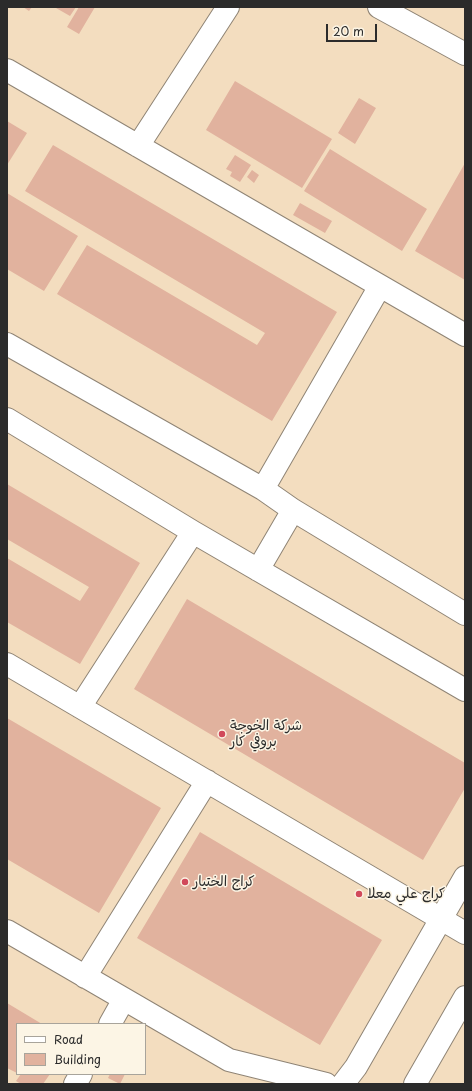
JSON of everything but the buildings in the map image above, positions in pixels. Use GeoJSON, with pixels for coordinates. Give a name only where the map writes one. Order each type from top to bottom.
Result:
{"type":"FeatureCollection","features":[{"type":"Feature","properties":{"kind":"street"},"geometry":{"type":"LineString","coordinates":[[138,146],[228,7]]}},
{"type":"Feature","properties":{"kind":"street"},"geometry":{"type":"LineString","coordinates":[[379,7],[463,48]]}},
{"type":"Feature","properties":{"kind":"street"},"geometry":{"type":"LineString","coordinates":[[7,70],[465,335]]}},
{"type":"Feature","properties":{"kind":"street"},"geometry":{"type":"LineString","coordinates":[[263,489],[380,286]]}},
{"type":"Feature","properties":{"kind":"street"},"geometry":{"type":"LineString","coordinates":[[7,344],[263,489],[293,510],[465,614]]}},
{"type":"Feature","properties":{"kind":"street"},"geometry":{"type":"LineString","coordinates":[[7,419],[193,532],[465,690]]}},
{"type":"Feature","properties":{"kind":"street"},"geometry":{"type":"LineString","coordinates":[[258,570],[293,510]]}},
{"type":"Feature","properties":{"kind":"street"},"geometry":{"type":"LineString","coordinates":[[80,707],[193,532]]}},
{"type":"Feature","properties":{"kind":"street"},"geometry":{"type":"LineString","coordinates":[[7,664],[465,933]]}},
{"type":"Feature","properties":{"kind":"street"},"geometry":{"type":"LineString","coordinates":[[85,977],[207,781]]}},
{"type":"Feature","properties":{"kind":"street"},"geometry":{"type":"LineString","coordinates":[[344,1084],[356,1067],[465,877]]}},
{"type":"Feature","properties":{"kind":"street"},"geometry":{"type":"LineString","coordinates":[[7,931],[228,1060],[326,1084]]}},
{"type":"Feature","properties":{"kind":"street"},"geometry":{"type":"LineString","coordinates":[[416,1084],[465,997]]}},
{"type":"Feature","properties":{"kind":"street"},"geometry":{"type":"LineString","coordinates":[[111,1023],[124,999]]}},
{"type":"Feature","properties":{"kind":"street"},"geometry":{"type":"LineString","coordinates":[[75,1084],[80,1075]]}},
{"type":"Feature","properties":{"kind":"place","name":"شركة الخوجة بروفي كار"},"geometry":{"type":"Point","coordinates":[222,734]}},
{"type":"Feature","properties":{"kind":"place","name":"كراج الختيار"},"geometry":{"type":"Point","coordinates":[185,882]}},
{"type":"Feature","properties":{"kind":"place","name":"كراج علي معلا"},"geometry":{"type":"Point","coordinates":[359,894]}}]}
